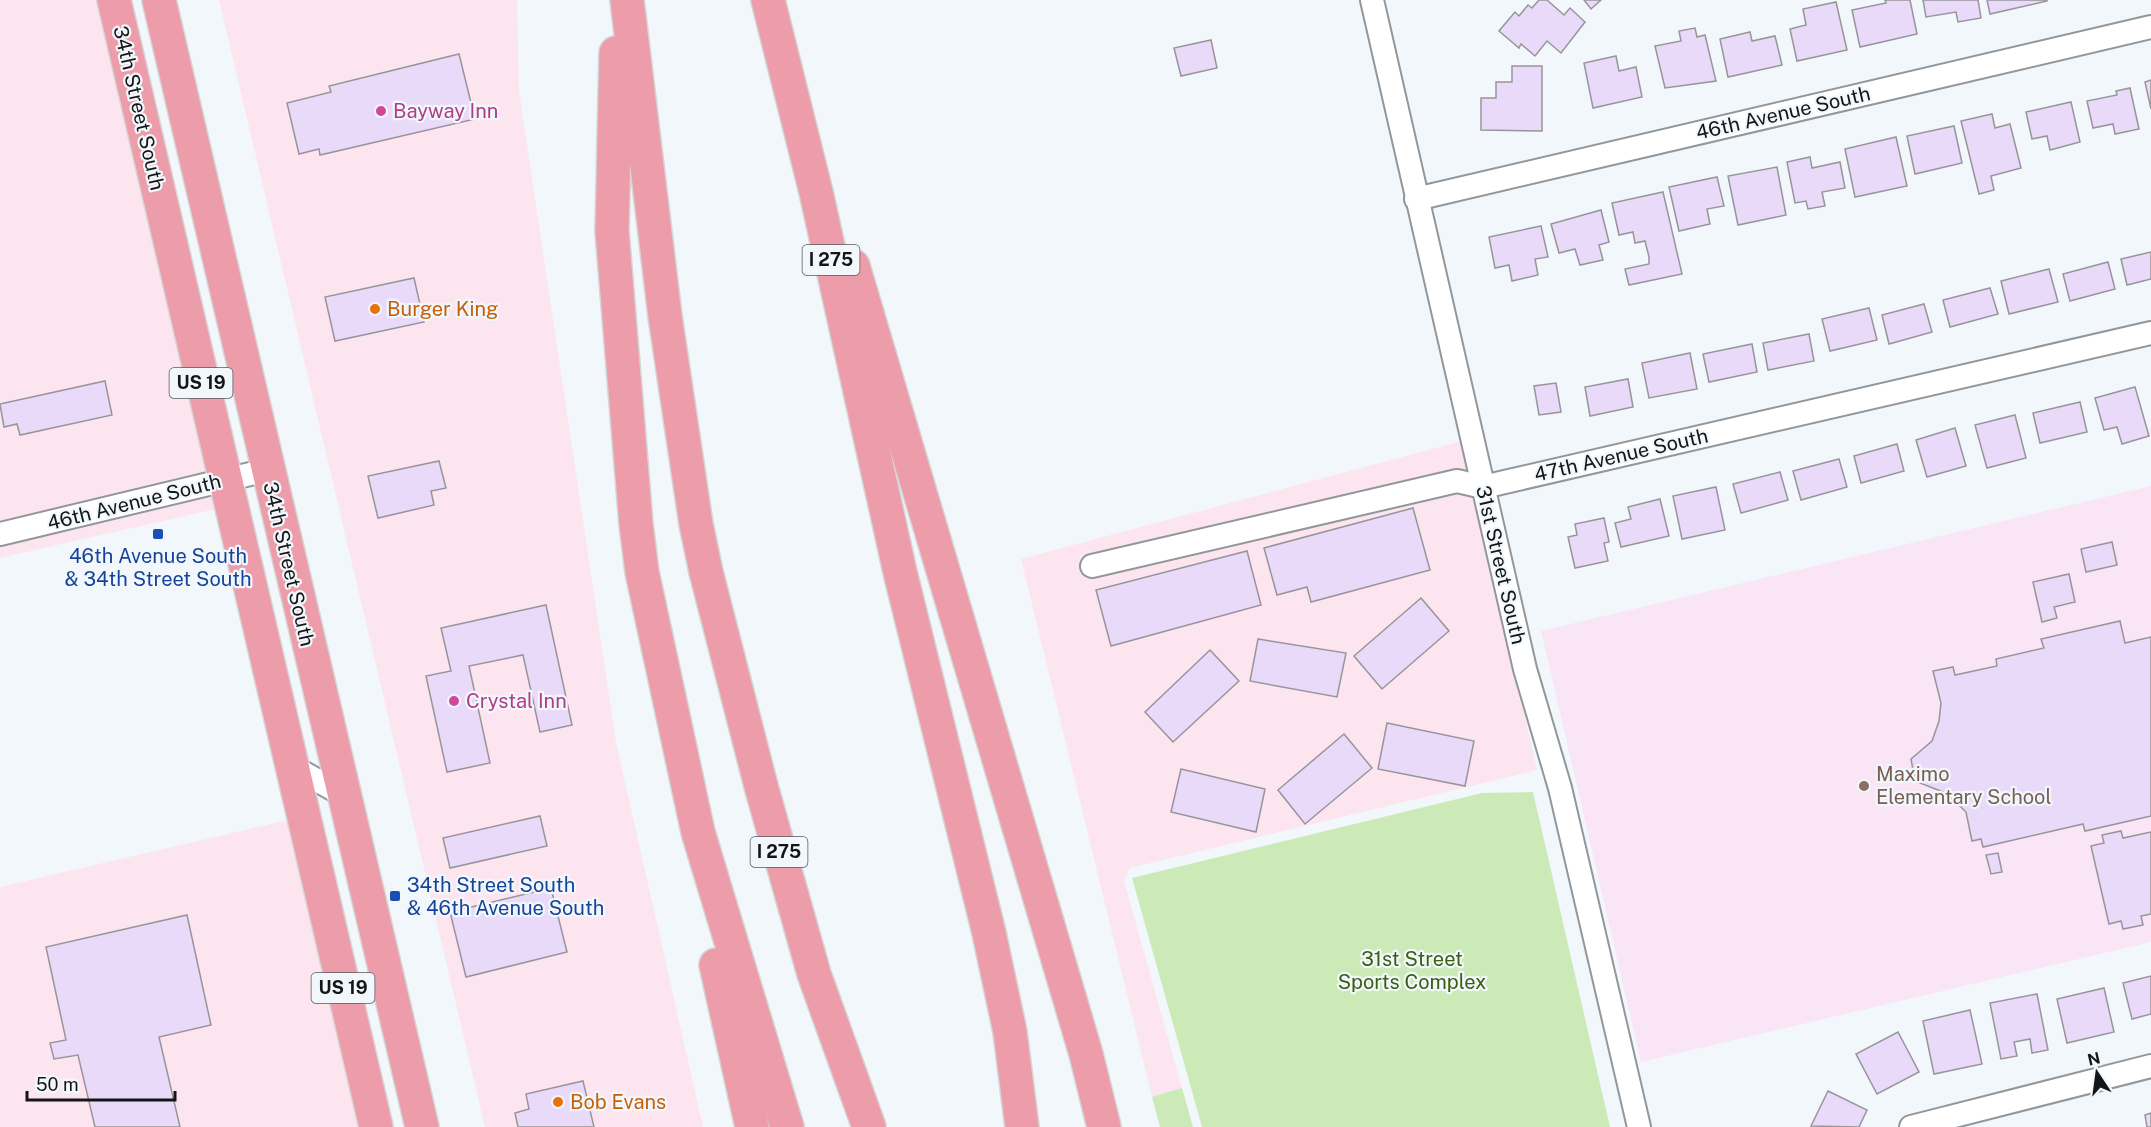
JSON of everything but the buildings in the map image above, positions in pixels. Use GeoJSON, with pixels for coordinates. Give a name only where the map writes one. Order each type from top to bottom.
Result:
{"type":"FeatureCollection","features":[{"type":"Feature","properties":{"kind":"highway","name":"34th Street South"},"geometry":{"type":"LineString","coordinates":[[114,0],[376,1127]]}},
{"type":"Feature","properties":{"kind":"highway"},"geometry":{"type":"LineString","coordinates":[[141,0],[149,32],[174,63]]}},
{"type":"Feature","properties":{"kind":"highway","name":"34th Street South"},"geometry":{"type":"LineString","coordinates":[[159,0],[422,1127]]}},
{"type":"Feature","properties":{"kind":"highway"},"geometry":{"type":"LineString","coordinates":[[617,0],[612,231],[642,572],[698,832],[787,1127]]}},
{"type":"Feature","properties":{"kind":"highway","name":"I 275"},"geometry":{"type":"LineString","coordinates":[[627,0],[665,316],[696,524],[706,572],[761,786],[814,974],[870,1127]]}},
{"type":"Feature","properties":{"kind":"highway","name":"I 275"},"geometry":{"type":"LineString","coordinates":[[768,0],[816,192],[900,572],[989,933],[1010,1032],[1022,1127]]}},
{"type":"Feature","properties":{"kind":"highway"},"geometry":{"type":"LineString","coordinates":[[816,192],[851,260],[1086,1054],[1104,1127]]}},
{"type":"Feature","properties":{"kind":"highway"},"geometry":{"type":"LineString","coordinates":[[698,832],[710,939],[752,1127]]}},
{"type":"Feature","properties":{"kind":"street","name":"31st Street South"},"geometry":{"type":"LineString","coordinates":[[1372,0],[1525,669],[1560,788],[1639,1127]]}},
{"type":"Feature","properties":{"kind":"street","name":"46th Avenue South"},"geometry":{"type":"LineString","coordinates":[[1416,199],[2151,27]]}},
{"type":"Feature","properties":{"kind":"street","name":"47th Avenue South"},"geometry":{"type":"LineString","coordinates":[[1092,566],[1457,481],[1484,487],[2151,333]]}},
{"type":"Feature","properties":{"kind":"street","name":"46th Avenue South"},"geometry":{"type":"LineString","coordinates":[[0,534],[267,470]]}},
{"type":"Feature","properties":{"kind":"street"},"geometry":{"type":"LineString","coordinates":[[290,765],[343,795]]}},
{"type":"Feature","properties":{"kind":"street"},"geometry":{"type":"LineString","coordinates":[[1911,1127],[2151,1066]]}},
{"type":"Feature","properties":{"kind":"shaded area"},"geometry":{"type":"Polygon","coordinates":[[[0,0],[101,0],[211,471],[0,522],[0,0]]]}},
{"type":"Feature","properties":{"kind":"shaded area"},"geometry":{"type":"Polygon","coordinates":[[[219,0],[517,0],[519,91],[616,742],[703,1127],[485,1127],[219,0]]]}},
{"type":"Feature","properties":{"kind":"shaded area"},"geometry":{"type":"Polygon","coordinates":[[[1462,441],[1469,472],[1454,469],[1080,557],[1085,579],[1457,492],[1475,497],[1537,770],[1130,868],[1124,881],[1182,1088],[1152,1097],[1021,559],[1462,441]]]}},
{"type":"Feature","properties":{"kind":"shaded area","name":"Maximo Elementary School"},"geometry":{"type":"Polygon","coordinates":[[[2151,486],[2151,942],[1641,1062],[1541,631],[2151,486]]]}},
{"type":"Feature","properties":{"kind":"shaded area"},"geometry":{"type":"Polygon","coordinates":[[[216,493],[220,508],[0,558],[0,546],[216,493]]]}},
{"type":"Feature","properties":{"kind":"shaded area"},"geometry":{"type":"Polygon","coordinates":[[[292,819],[365,1127],[0,1127],[0,887],[292,819]]]}},
{"type":"Feature","properties":{"kind":"green space","name":"31st Street Sports Complex"},"geometry":{"type":"Polygon","coordinates":[[[1533,792],[1610,1127],[1202,1127],[1132,878],[1482,793],[1533,792]]]}},
{"type":"Feature","properties":{"kind":"green space"},"geometry":{"type":"Polygon","coordinates":[[[1182,1088],[1193,1127],[1160,1127],[1152,1097],[1182,1088]]]}},
{"type":"Feature","properties":{"kind":"place","name":"Bayway Inn"},"geometry":{"type":"Point","coordinates":[381,111]}},
{"type":"Feature","properties":{"kind":"place","name":"Burger King"},"geometry":{"type":"Point","coordinates":[375,309]}},
{"type":"Feature","properties":{"kind":"place","name":"46th Avenue South & 34th Street South"},"geometry":{"type":"Point","coordinates":[158,534]}},
{"type":"Feature","properties":{"kind":"place","name":"Crystal Inn"},"geometry":{"type":"Point","coordinates":[454,701]}},
{"type":"Feature","properties":{"kind":"place","name":"Maximo Elementary School"},"geometry":{"type":"Point","coordinates":[1864,786]}},
{"type":"Feature","properties":{"kind":"place","name":"34th Street South & 46th Avenue South"},"geometry":{"type":"Point","coordinates":[395,896]}},
{"type":"Feature","properties":{"kind":"place","name":"Bob Evans"},"geometry":{"type":"Point","coordinates":[558,1102]}}]}
